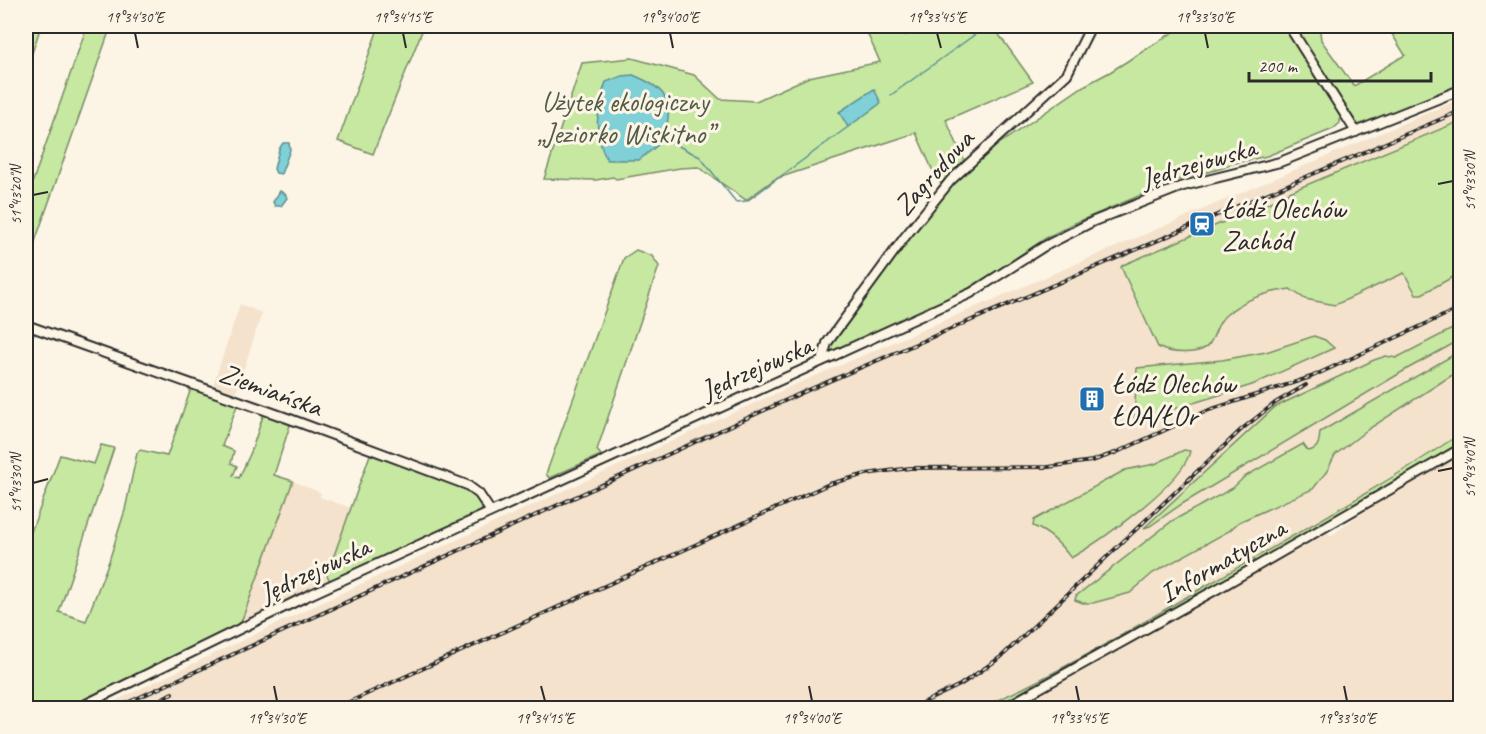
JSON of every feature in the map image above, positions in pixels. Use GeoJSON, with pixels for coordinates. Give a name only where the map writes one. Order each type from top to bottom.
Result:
{"type":"FeatureCollection","features":[{"type":"Feature","properties":{"kind":"street","name":"Zagrodowa"},"geometry":{"type":"LineString","coordinates":[[822,361],[828,343],[932,202],[985,147],[1067,74],[1091,26]]}},
{"type":"Feature","properties":{"kind":"street"},"geometry":{"type":"LineString","coordinates":[[1289,26],[1356,132]]}},
{"type":"Feature","properties":{"kind":"street","name":"Jędrzejowska"},"geometry":{"type":"LineString","coordinates":[[78,708],[305,597],[970,293],[1042,247],[1094,221],[1183,186],[1260,168],[1461,90]]}},
{"type":"Feature","properties":{"kind":"street","name":"Ziemiańska"},"geometry":{"type":"LineString","coordinates":[[26,325],[467,485],[479,494],[491,512]]}},
{"type":"Feature","properties":{"kind":"street","name":"Informatyczna"},"geometry":{"type":"LineString","coordinates":[[1004,708],[1461,449]]}},
{"type":"Feature","properties":{"kind":"shaded area"},"geometry":{"type":"Polygon","coordinates":[[[1460,99],[1460,434],[1356,499],[1173,605],[1066,665],[988,705],[980,708],[100,708],[346,591],[794,385],[1460,99]]]}},
{"type":"Feature","properties":{"kind":"shaded area"},"geometry":{"type":"Polygon","coordinates":[[[240,304],[262,313],[235,396],[212,388],[240,304]]]}},
{"type":"Feature","properties":{"kind":"shaded area"},"geometry":{"type":"Polygon","coordinates":[[[1460,455],[1460,708],[1022,708],[1023,705],[1328,532],[1331,536],[1361,513],[1460,455]]]}},
{"type":"Feature","properties":{"kind":"shaded area"},"geometry":{"type":"Polygon","coordinates":[[[293,481],[321,493],[320,497],[351,508],[327,575],[330,581],[240,625],[293,481]]]}},
{"type":"Feature","properties":{"kind":"green space"},"geometry":{"type":"Polygon","coordinates":[[[26,26],[41,26],[26,71],[26,26]]]}},
{"type":"Feature","properties":{"kind":"green space"},"geometry":{"type":"Polygon","coordinates":[[[87,26],[111,26],[26,267],[26,201],[87,26]]]}},
{"type":"Feature","properties":{"kind":"green space"},"geometry":{"type":"Polygon","coordinates":[[[379,26],[424,26],[373,154],[338,141],[379,26]]]}},
{"type":"Feature","properties":{"kind":"green space","name":"Użytek ekologiczny „Jeziorko Wiskitno”"},"geometry":{"type":"Polygon","coordinates":[[[864,26],[901,26],[906,36],[902,26],[995,26],[1033,82],[946,120],[965,161],[941,183],[937,180],[916,133],[775,179],[746,200],[698,167],[616,179],[613,177],[596,180],[544,179],[582,63],[632,58],[694,75],[720,99],[756,101],[809,77],[880,62],[864,26]]]}},
{"type":"Feature","properties":{"kind":"green space"},"geometry":{"type":"Polygon","coordinates":[[[1183,26],[1283,26],[1340,116],[1340,123],[1333,129],[1267,156],[1174,181],[1075,223],[1046,238],[974,286],[836,350],[829,351],[940,197],[996,146],[1082,87],[1183,26]]]}},
{"type":"Feature","properties":{"kind":"green space"},"geometry":{"type":"Polygon","coordinates":[[[1293,26],[1329,26],[1320,31],[1321,40],[1354,86],[1405,55],[1387,26],[1460,26],[1460,86],[1358,125],[1293,26]]]}},
{"type":"Feature","properties":{"kind":"green space"},"geometry":{"type":"Polygon","coordinates":[[[1460,121],[1460,273],[1422,294],[1416,294],[1404,273],[1335,305],[1305,299],[1290,289],[1273,292],[1248,301],[1226,315],[1210,343],[1200,350],[1178,352],[1158,347],[1121,267],[1123,265],[1460,121]]]}},
{"type":"Feature","properties":{"kind":"green space"},"geometry":{"type":"Polygon","coordinates":[[[636,250],[652,256],[659,266],[597,450],[601,455],[549,478],[546,474],[624,258],[636,250]]]}},
{"type":"Feature","properties":{"kind":"green space"},"geometry":{"type":"Polygon","coordinates":[[[1460,325],[1460,340],[1407,369],[1144,528],[1275,407],[1374,360],[1386,356],[1396,358],[1460,325]]]}},
{"type":"Feature","properties":{"kind":"green space"},"geometry":{"type":"Polygon","coordinates":[[[1314,336],[1325,340],[1334,348],[1252,385],[1154,415],[1139,424],[1134,420],[1137,368],[1222,360],[1266,352],[1314,336]]]}},
{"type":"Feature","properties":{"kind":"green space"},"geometry":{"type":"Polygon","coordinates":[[[1460,351],[1460,370],[1367,430],[1335,455],[1327,471],[1313,489],[1239,522],[1229,531],[1153,573],[1130,593],[1093,603],[1075,600],[1076,596],[1172,521],[1233,488],[1244,477],[1303,444],[1308,451],[1314,449],[1319,442],[1320,432],[1460,351]]]}},
{"type":"Feature","properties":{"kind":"green space"},"geometry":{"type":"Polygon","coordinates":[[[192,386],[238,403],[222,446],[234,451],[231,463],[237,466],[233,476],[239,478],[251,452],[264,413],[291,422],[274,475],[293,481],[240,625],[71,708],[26,708],[26,545],[60,455],[94,464],[101,445],[114,448],[59,612],[86,621],[109,561],[125,510],[137,453],[140,450],[167,456],[192,386]]]}},
{"type":"Feature","properties":{"kind":"green space"},"geometry":{"type":"Polygon","coordinates":[[[1460,434],[1460,445],[1023,695],[996,708],[980,708],[1039,680],[1124,633],[1367,492],[1460,434]]]}},
{"type":"Feature","properties":{"kind":"green space"},"geometry":{"type":"Polygon","coordinates":[[[1184,450],[1190,451],[1185,464],[1158,494],[1101,539],[1071,558],[1054,539],[1033,526],[1034,520],[1125,470],[1155,464],[1184,450]]]}},
{"type":"Feature","properties":{"kind":"green space"},"geometry":{"type":"Polygon","coordinates":[[[371,452],[458,484],[477,496],[484,507],[478,514],[330,581],[327,575],[371,452]]]}},
{"type":"Feature","properties":{"kind":"water"},"geometry":{"type":"Polygon","coordinates":[[[633,75],[655,86],[666,99],[668,116],[664,140],[639,160],[607,160],[598,131],[598,112],[606,82],[633,75]]]}},
{"type":"Feature","properties":{"kind":"water"},"geometry":{"type":"Polygon","coordinates":[[[874,89],[881,103],[848,127],[839,112],[874,89]]]}},
{"type":"Feature","properties":{"kind":"water"},"geometry":{"type":"Polygon","coordinates":[[[283,143],[289,143],[290,150],[281,174],[276,173],[274,169],[279,149],[283,143]]]}},
{"type":"Feature","properties":{"kind":"water"},"geometry":{"type":"Polygon","coordinates":[[[280,191],[287,198],[281,206],[275,206],[273,202],[280,191]]]}},
{"type":"Feature","properties":{"kind":"waterway"},"geometry":{"type":"LineString","coordinates":[[891,95],[977,33],[994,30]]}},
{"type":"Feature","properties":{"kind":"waterway"},"geometry":{"type":"LineString","coordinates":[[665,139],[700,157],[736,202],[747,201],[848,127]]}},
{"type":"Feature","properties":{"kind":"railway"},"geometry":{"type":"LineString","coordinates":[[116,708],[806,391],[1460,111]]}},
{"type":"Feature","properties":{"kind":"railway"},"geometry":{"type":"LineString","coordinates":[[336,708],[829,484],[866,474],[910,468],[1048,467],[1092,461],[1115,453],[1209,410],[1311,377],[1460,308]]}},
{"type":"Feature","properties":{"kind":"railway"},"geometry":{"type":"LineString","coordinates":[[912,708],[960,685],[1001,657],[1242,429],[1275,403],[1306,385]]}},
{"type":"Feature","properties":{"kind":"railway"},"geometry":{"type":"LineString","coordinates":[[145,708],[172,693]]}},
{"type":"Feature","properties":{"kind":"place","name":"Łódź Olechów Zachód"},"geometry":{"type":"Point","coordinates":[1202,224]}},
{"type":"Feature","properties":{"kind":"place","name":"Łódź Olechów ŁOA/ŁOr"},"geometry":{"type":"Point","coordinates":[1092,399]}}]}
